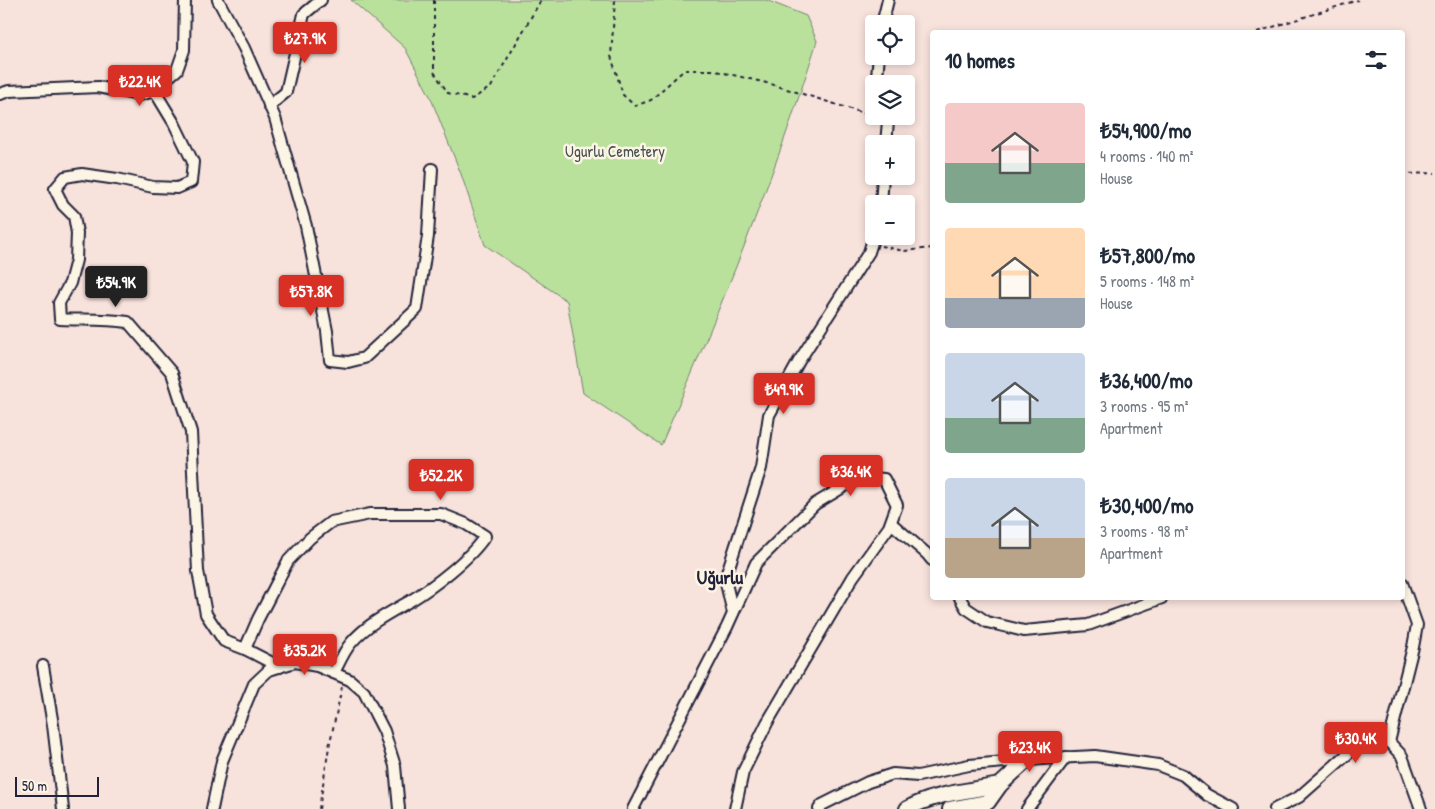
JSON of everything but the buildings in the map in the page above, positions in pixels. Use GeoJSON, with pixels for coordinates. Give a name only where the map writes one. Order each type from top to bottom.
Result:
{"type":"FeatureCollection","features":[{"type":"Feature","properties":{"kind":"main road"},"geometry":{"type":"LineString","coordinates":[[950,809],[988,802],[1000,784],[1026,761]]}},
{"type":"Feature","properties":{"kind":"main road"},"geometry":{"type":"LineString","coordinates":[[907,809],[921,801],[953,792],[1000,784]]}},
{"type":"Feature","properties":{"kind":"street"},"geometry":{"type":"LineString","coordinates":[[0,94],[9,91],[98,87],[140,95],[151,92],[177,70],[184,50],[185,0]]}},
{"type":"Feature","properties":{"kind":"street"},"geometry":{"type":"LineString","coordinates":[[218,0],[244,48],[275,118],[306,226],[327,331],[330,360],[348,362],[364,358],[417,310],[428,236],[432,169]]}},
{"type":"Feature","properties":{"kind":"street"},"geometry":{"type":"LineString","coordinates":[[269,106],[286,92],[304,14],[321,0]]}},
{"type":"Feature","properties":{"kind":"street"},"geometry":{"type":"LineString","coordinates":[[884,15],[888,0]]}},
{"type":"Feature","properties":{"kind":"street"},"geometry":{"type":"LineString","coordinates":[[154,90],[174,123],[193,162],[191,182],[178,188],[153,188],[117,179],[82,174],[65,177],[55,189],[63,205],[74,216],[77,232],[76,260],[70,282],[59,303],[60,319],[105,319],[128,322],[172,373],[191,432],[198,570],[206,614],[224,641],[245,649],[280,667]]}},
{"type":"Feature","properties":{"kind":"street"},"geometry":{"type":"LineString","coordinates":[[733,613],[724,579],[761,468],[769,415],[799,361],[869,252],[871,245]]}},
{"type":"Feature","properties":{"kind":"street"},"geometry":{"type":"LineString","coordinates":[[633,809],[733,613],[756,563],[815,504],[860,477],[884,479],[896,505],[891,523],[853,577],[766,724],[743,772],[735,809]]}},
{"type":"Feature","properties":{"kind":"street"},"geometry":{"type":"LineString","coordinates":[[245,649],[288,561],[310,538],[331,522],[370,514],[441,514],[466,524],[485,536],[463,561],[412,600],[389,612],[372,624],[350,644],[339,675]]}},
{"type":"Feature","properties":{"kind":"street"},"geometry":{"type":"LineString","coordinates":[[891,523],[930,558]]}},
{"type":"Feature","properties":{"kind":"street"},"geometry":{"type":"LineString","coordinates":[[1389,742],[1417,624],[1405,591]]}},
{"type":"Feature","properties":{"kind":"street"},"geometry":{"type":"LineString","coordinates":[[961,600],[966,608],[987,622],[1024,631],[1088,625],[1157,600]]}},
{"type":"Feature","properties":{"kind":"street"},"geometry":{"type":"LineString","coordinates":[[212,809],[222,761],[254,684],[269,670],[295,662],[317,666],[339,675],[350,680],[364,692],[384,731],[395,766],[399,809]]}},
{"type":"Feature","properties":{"kind":"street"},"geometry":{"type":"LineString","coordinates":[[43,666],[53,725],[63,809]]}},
{"type":"Feature","properties":{"kind":"street"},"geometry":{"type":"LineString","coordinates":[[1275,809],[1299,797],[1350,752],[1372,740],[1389,742],[1402,756],[1421,809]]}},
{"type":"Feature","properties":{"kind":"street"},"geometry":{"type":"LineString","coordinates":[[819,809],[822,805],[868,782],[893,774],[918,776],[970,765],[1095,756],[1158,765],[1183,775],[1207,794],[1233,809]]}},
{"type":"Feature","properties":{"kind":"street"},"geometry":{"type":"LineString","coordinates":[[1027,809],[1066,757]]}},
{"type":"Feature","properties":{"kind":"path"},"geometry":{"type":"LineString","coordinates":[[434,0],[434,72],[448,93],[472,98],[491,87],[541,0]]}},
{"type":"Feature","properties":{"kind":"path"},"geometry":{"type":"LineString","coordinates":[[615,0],[610,56],[623,95],[635,106],[651,100],[684,70],[712,70],[771,84],[865,112]]}},
{"type":"Feature","properties":{"kind":"path"},"geometry":{"type":"LineString","coordinates":[[1263,30],[1358,0]]}},
{"type":"Feature","properties":{"kind":"path"},"geometry":{"type":"LineString","coordinates":[[1405,174],[1435,173]]}},
{"type":"Feature","properties":{"kind":"path"},"geometry":{"type":"LineString","coordinates":[[887,245],[904,251],[930,248]]}},
{"type":"Feature","properties":{"kind":"path"},"geometry":{"type":"LineString","coordinates":[[319,809],[339,675]]}},
{"type":"Feature","properties":{"kind":"green space","name":"Ugurlu Cemetery"},"geometry":{"type":"Polygon","coordinates":[[[351,0],[766,0],[806,16],[817,41],[783,144],[745,245],[661,445],[583,393],[567,301],[485,245],[461,174],[430,96],[405,48],[351,0]]]}},
{"type":"Feature","properties":{"kind":"district","name":"Uğurlu"},"geometry":{"type":"Point","coordinates":[720,577]}}]}
